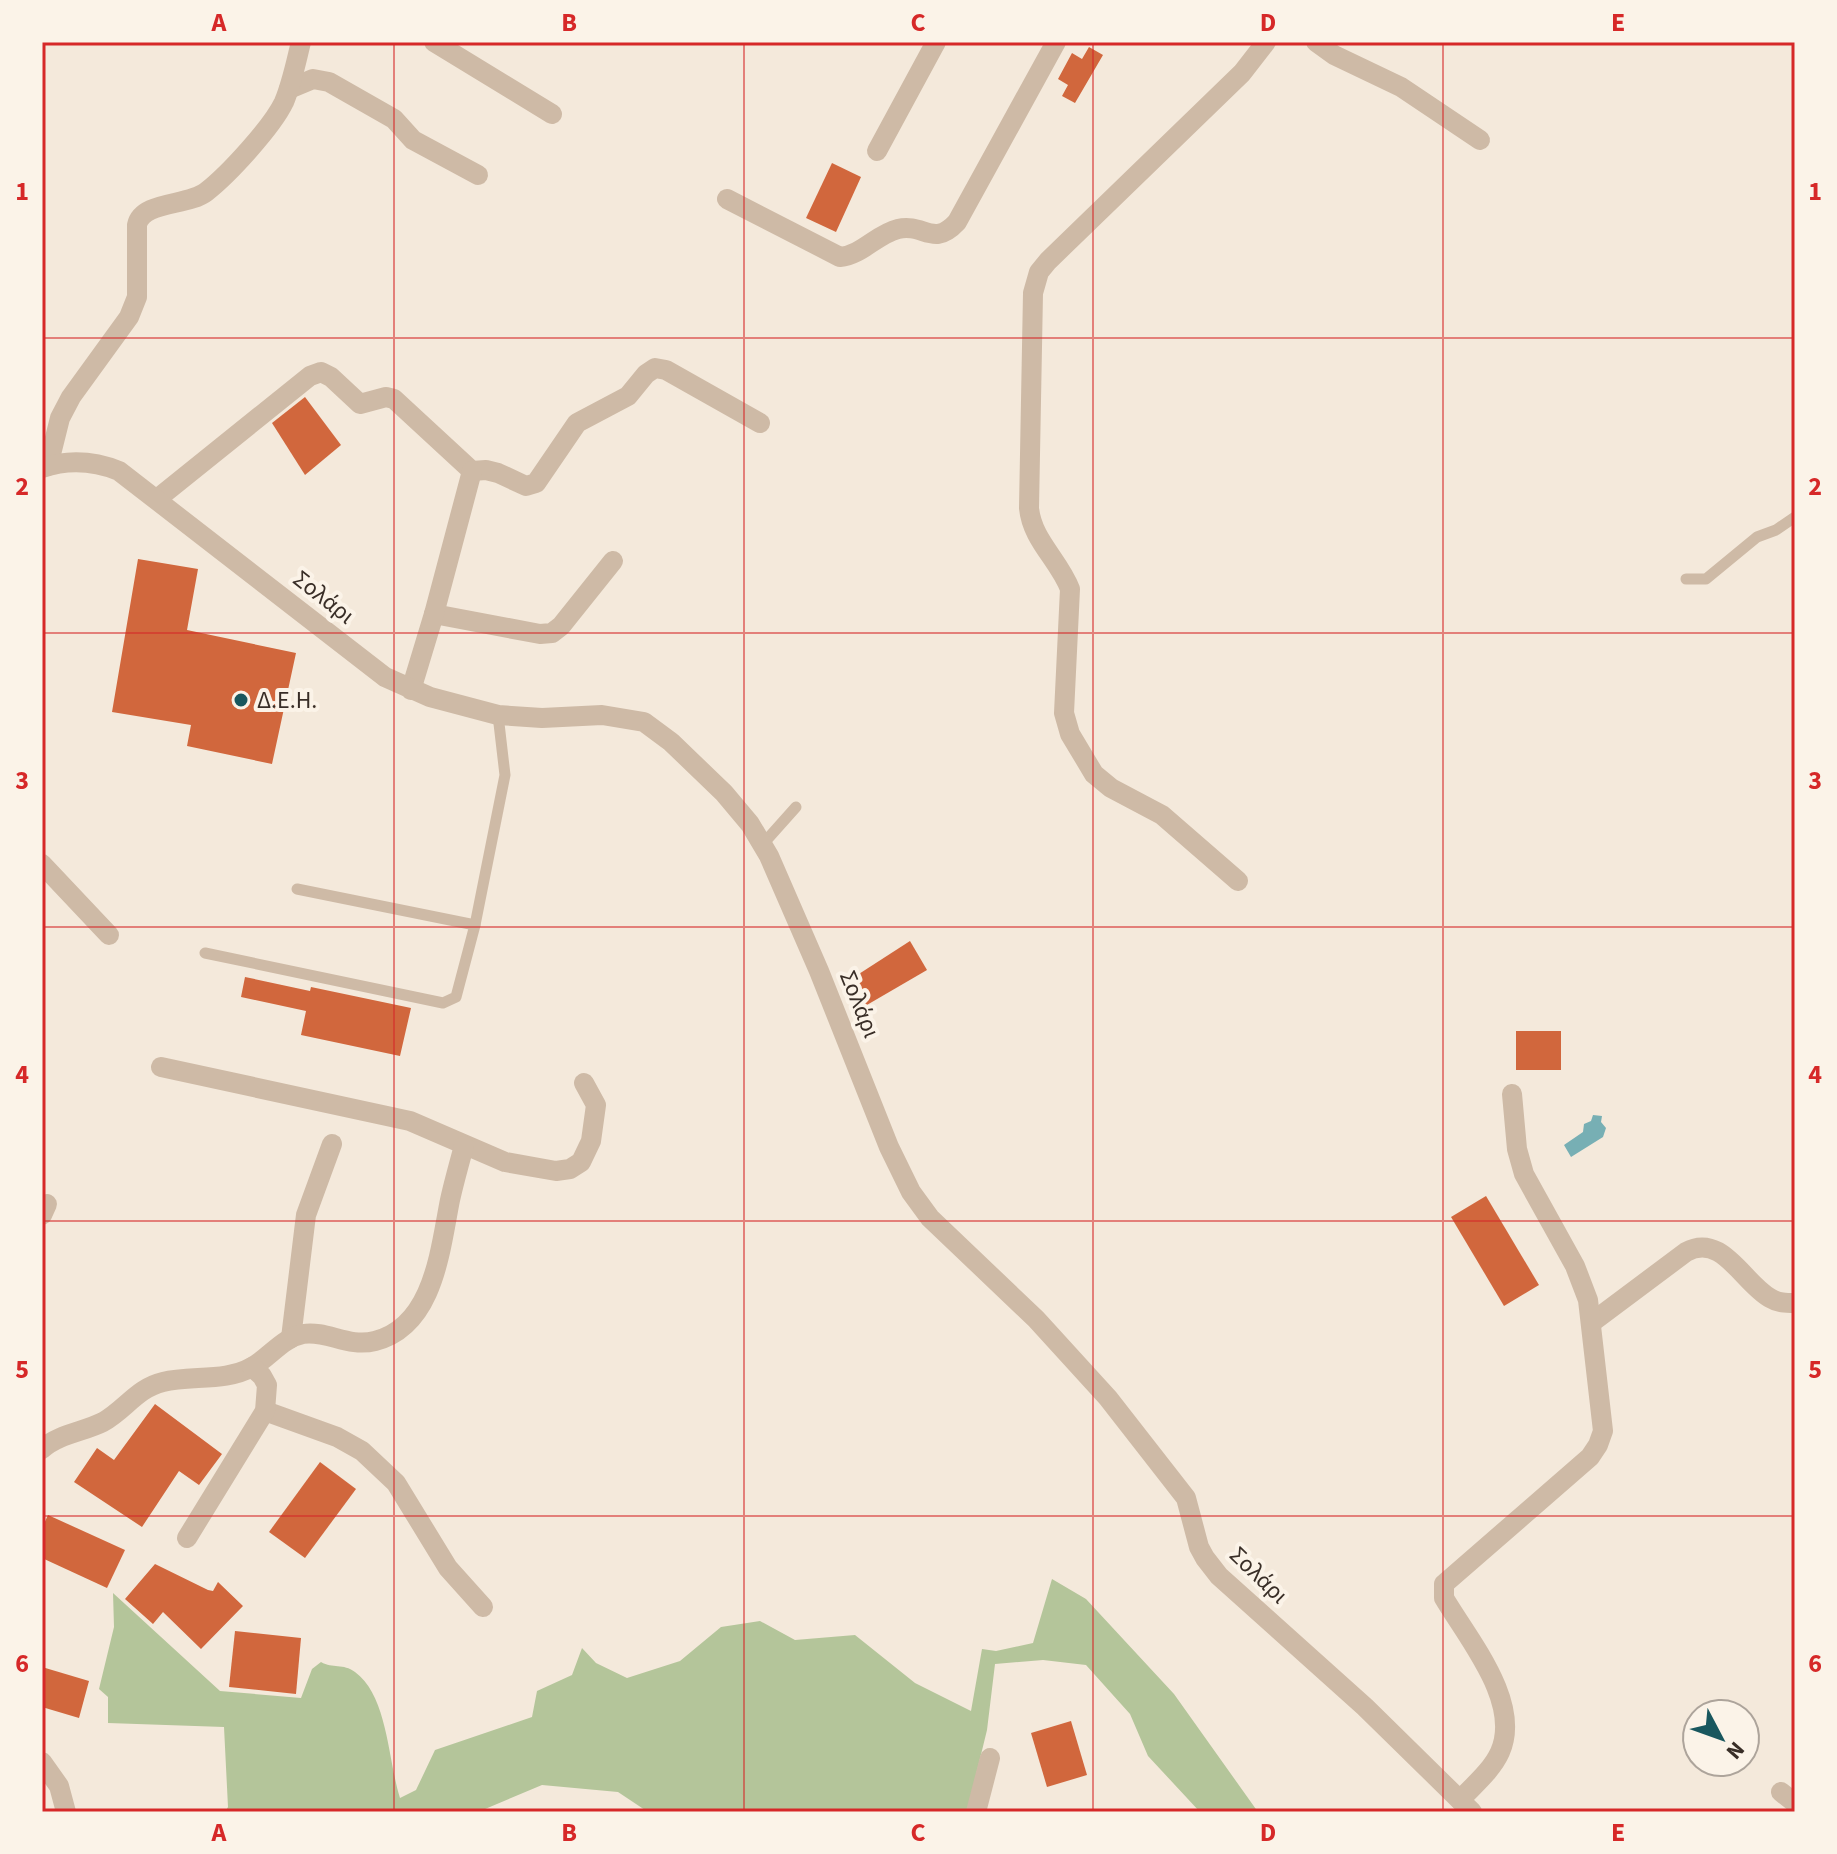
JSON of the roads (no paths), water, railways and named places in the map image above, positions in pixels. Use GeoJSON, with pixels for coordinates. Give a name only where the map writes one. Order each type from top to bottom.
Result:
{"type":"FeatureCollection","features":[{"type":"Feature","properties":{"kind":"street"},"geometry":{"type":"LineString","coordinates":[[44,462],[71,397],[129,317],[137,297],[137,225],[141,215],[149,209],[195,199],[208,191],[272,121],[289,89],[301,42]]}},
{"type":"Feature","properties":{"kind":"street"},"geometry":{"type":"LineString","coordinates":[[434,42],[552,114]]}},
{"type":"Feature","properties":{"kind":"street"},"geometry":{"type":"LineString","coordinates":[[877,151],[936,42]]}},
{"type":"Feature","properties":{"kind":"street"},"geometry":{"type":"LineString","coordinates":[[727,199],[840,257],[851,255],[896,229],[945,234],[957,222],[1056,42]]}},
{"type":"Feature","properties":{"kind":"street"},"geometry":{"type":"LineString","coordinates":[[1238,881],[1162,815],[1111,788],[1094,774],[1066,724],[1070,589],[1034,531],[1029,508],[1033,293],[1039,272],[1048,261],[1242,73],[1266,42]]}},
{"type":"Feature","properties":{"kind":"street"},"geometry":{"type":"LineString","coordinates":[[1316,42],[1334,55],[1401,87],[1480,140]]}},
{"type":"Feature","properties":{"kind":"street"},"geometry":{"type":"LineString","coordinates":[[289,89],[313,79],[329,82],[394,119],[413,140],[478,175]]}},
{"type":"Feature","properties":{"kind":"street"},"geometry":{"type":"LineString","coordinates":[[157,499],[310,376],[321,372],[331,377],[360,404],[386,397],[394,399],[472,471],[498,473],[526,486],[536,483],[577,423],[628,396],[655,368],[666,370],[760,423]]}},
{"type":"Feature","properties":{"kind":"street","name":"Σολάρι"},"geometry":{"type":"LineString","coordinates":[[44,462],[101,464],[119,471],[385,677],[411,690],[498,715],[542,718],[602,715],[644,722],[671,742],[724,793],[763,844],[819,971],[889,1147],[911,1192],[930,1218],[1060,1343],[1126,1421],[1186,1498],[1199,1547],[1219,1576],[1365,1707],[1466,1806]]}},
{"type":"Feature","properties":{"kind":"street"},"geometry":{"type":"LineString","coordinates":[[411,690],[472,471]]}},
{"type":"Feature","properties":{"kind":"street"},"geometry":{"type":"LineString","coordinates":[[434,614],[540,634],[552,633],[613,561]]}},
{"type":"Feature","properties":{"kind":"street"},"geometry":{"type":"LineString","coordinates":[[42,864],[109,935]]}},
{"type":"Feature","properties":{"kind":"street"},"geometry":{"type":"LineString","coordinates":[[161,1067],[410,1121],[505,1162],[556,1171],[570,1169],[585,1156],[595,1125],[596,1105],[584,1083]]}},
{"type":"Feature","properties":{"kind":"street"},"geometry":{"type":"LineString","coordinates":[[1466,1806],[1500,1753],[1506,1720],[1492,1678],[1444,1598],[1444,1584],[1590,1457],[1603,1431],[1591,1323],[1583,1284],[1524,1174],[1517,1149],[1512,1094]]}},
{"type":"Feature","properties":{"kind":"street"},"geometry":{"type":"LineString","coordinates":[[291,1338],[306,1215],[332,1144]]}},
{"type":"Feature","properties":{"kind":"street"},"geometry":{"type":"LineString","coordinates":[[44,1445],[106,1420],[137,1394],[159,1383],[220,1375],[252,1367],[291,1338],[313,1334],[347,1343],[375,1341],[390,1336],[413,1317],[428,1291],[441,1250],[464,1146]]}},
{"type":"Feature","properties":{"kind":"street"},"geometry":{"type":"LineString","coordinates":[[1591,1323],[1686,1252],[1701,1246],[1722,1254],[1772,1299],[1795,1303]]}},
{"type":"Feature","properties":{"kind":"street"},"geometry":{"type":"LineString","coordinates":[[187,1538],[265,1411],[267,1385],[252,1367]]}},
{"type":"Feature","properties":{"kind":"street"},"geometry":{"type":"LineString","coordinates":[[265,1411],[337,1437],[362,1451],[396,1483],[448,1568],[483,1607]]}},
{"type":"Feature","properties":{"kind":"street"},"geometry":{"type":"LineString","coordinates":[[976,1812],[990,1758]]}},
{"type":"Feature","properties":{"kind":"street"},"geometry":{"type":"LineString","coordinates":[[42,1762],[59,1786],[66,1812]]}},
{"type":"Feature","properties":{"kind":"lane"},"geometry":{"type":"LineString","coordinates":[[1686,579],[1706,579],[1757,537],[1776,530],[1795,517]]}},
{"type":"Feature","properties":{"kind":"lane"},"geometry":{"type":"LineString","coordinates":[[205,953],[443,1003],[456,997],[475,925],[505,775],[498,715]]}},
{"type":"Feature","properties":{"kind":"lane"},"geometry":{"type":"LineString","coordinates":[[763,844],[796,807]]}},
{"type":"Feature","properties":{"kind":"lane"},"geometry":{"type":"LineString","coordinates":[[297,889],[475,925]]}},
{"type":"Feature","properties":{"kind":"water"},"geometry":{"type":"Polygon","coordinates":[[[1593,1115],[1602,1116],[1601,1122],[1606,1128],[1603,1137],[1571,1157],[1564,1145],[1583,1132],[1584,1124],[1591,1121],[1593,1115]]]}},
{"type":"Feature","properties":{"kind":"place","name":"Δ.Ε.Η."},"geometry":{"type":"Point","coordinates":[241,700]}}]}
